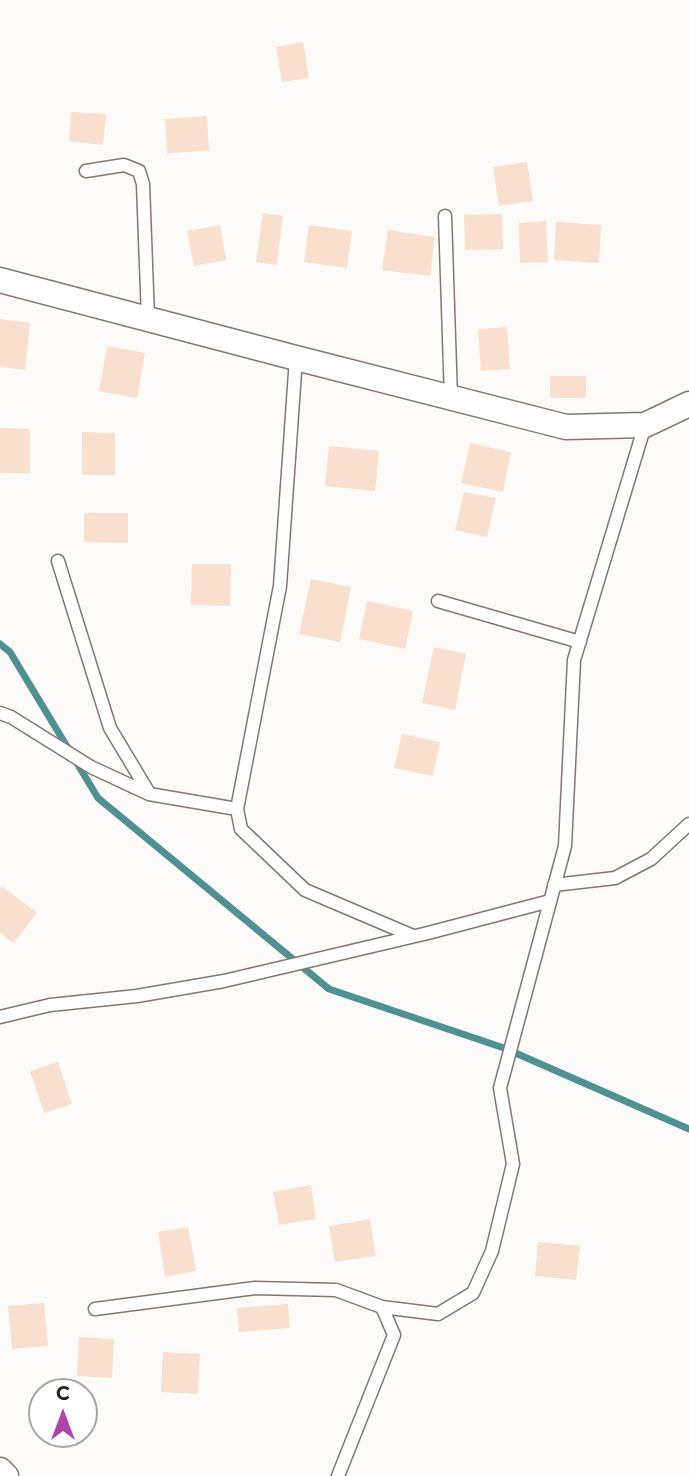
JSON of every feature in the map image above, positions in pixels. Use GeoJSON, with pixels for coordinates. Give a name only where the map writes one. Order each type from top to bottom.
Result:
{"type":"FeatureCollection","features":[{"type":"Feature","properties":{"kind":"street"},"geometry":{"type":"LineString","coordinates":[[0,279],[566,427],[645,425],[689,402]]}},
{"type":"Feature","properties":{"kind":"street"},"geometry":{"type":"LineString","coordinates":[[0,1470],[6,1476]]}},
{"type":"Feature","properties":{"kind":"lane"},"geometry":{"type":"LineString","coordinates":[[86,171],[124,165],[139,171],[143,184],[148,318]]}},
{"type":"Feature","properties":{"kind":"lane"},"geometry":{"type":"LineString","coordinates":[[445,216],[451,398]]}},
{"type":"Feature","properties":{"kind":"lane"},"geometry":{"type":"LineString","coordinates":[[296,358],[280,586],[237,809],[242,829],[305,890],[413,936]]}},
{"type":"Feature","properties":{"kind":"lane"},"geometry":{"type":"LineString","coordinates":[[95,1309],[255,1288],[336,1290],[383,1307],[438,1314],[473,1293],[492,1251],[513,1164],[500,1088],[565,846],[574,660],[645,425]]}},
{"type":"Feature","properties":{"kind":"lane"},"geometry":{"type":"LineString","coordinates":[[58,561],[110,728],[149,794]]}},
{"type":"Feature","properties":{"kind":"lane"},"geometry":{"type":"LineString","coordinates":[[438,601],[580,642]]}},
{"type":"Feature","properties":{"kind":"lane"},"geometry":{"type":"LineString","coordinates":[[0,713],[11,717],[91,767],[149,794],[237,809]]}},
{"type":"Feature","properties":{"kind":"lane"},"geometry":{"type":"LineString","coordinates":[[554,885],[615,878],[651,859],[689,824]]}},
{"type":"Feature","properties":{"kind":"lane"},"geometry":{"type":"LineString","coordinates":[[0,1017],[50,1005],[137,996],[224,981],[550,901]]}},
{"type":"Feature","properties":{"kind":"lane"},"geometry":{"type":"LineString","coordinates":[[338,1476],[394,1335],[383,1307]]}},
{"type":"Feature","properties":{"kind":"building"},"geometry":{"type":"Polygon","coordinates":[[[303,42],[309,78],[282,82],[276,47],[303,42]]]}},
{"type":"Feature","properties":{"kind":"building"},"geometry":{"type":"Polygon","coordinates":[[[71,112],[106,114],[103,145],[69,141],[71,112]]]}},
{"type":"Feature","properties":{"kind":"building"},"geometry":{"type":"Polygon","coordinates":[[[207,116],[209,151],[167,153],[165,119],[207,116]]]}},
{"type":"Feature","properties":{"kind":"building"},"geometry":{"type":"Polygon","coordinates":[[[527,162],[533,201],[499,206],[493,167],[527,162]]]}},
{"type":"Feature","properties":{"kind":"building"},"geometry":{"type":"Polygon","coordinates":[[[263,213],[283,216],[277,265],[256,262],[263,213]]]}},
{"type":"Feature","properties":{"kind":"building"},"geometry":{"type":"Polygon","coordinates":[[[502,214],[503,249],[465,250],[464,215],[502,214]]]}},
{"type":"Feature","properties":{"kind":"building"},"geometry":{"type":"Polygon","coordinates":[[[546,221],[548,262],[520,263],[519,223],[546,221]]]}},
{"type":"Feature","properties":{"kind":"building"},"geometry":{"type":"Polygon","coordinates":[[[556,222],[601,225],[599,263],[554,260],[556,222]]]}},
{"type":"Feature","properties":{"kind":"building"},"geometry":{"type":"Polygon","coordinates":[[[220,225],[226,260],[194,266],[187,231],[220,225]]]}},
{"type":"Feature","properties":{"kind":"building"},"geometry":{"type":"Polygon","coordinates":[[[309,225],[352,231],[347,268],[304,262],[309,225]]]}},
{"type":"Feature","properties":{"kind":"building"},"geometry":{"type":"Polygon","coordinates":[[[388,230],[435,237],[430,276],[382,270],[388,230]]]}},
{"type":"Feature","properties":{"kind":"building"},"geometry":{"type":"Polygon","coordinates":[[[0,319],[30,323],[25,370],[0,367],[0,319]]]}},
{"type":"Feature","properties":{"kind":"building"},"geometry":{"type":"Polygon","coordinates":[[[507,327],[510,369],[481,371],[478,329],[507,327]]]}},
{"type":"Feature","properties":{"kind":"building"},"geometry":{"type":"Polygon","coordinates":[[[107,346],[145,353],[137,398],[99,391],[107,346]]]}},
{"type":"Feature","properties":{"kind":"building"},"geometry":{"type":"Polygon","coordinates":[[[550,376],[586,376],[586,398],[550,398],[550,376]]]}},
{"type":"Feature","properties":{"kind":"building"},"geometry":{"type":"Polygon","coordinates":[[[0,428],[30,429],[30,473],[0,473],[0,428]]]}},
{"type":"Feature","properties":{"kind":"building"},"geometry":{"type":"Polygon","coordinates":[[[82,432],[115,433],[115,475],[82,475],[82,432]]]}},
{"type":"Feature","properties":{"kind":"building"},"geometry":{"type":"Polygon","coordinates":[[[470,443],[511,452],[503,492],[461,483],[470,443]]]}},
{"type":"Feature","properties":{"kind":"building"},"geometry":{"type":"Polygon","coordinates":[[[329,446],[379,451],[375,491],[325,486],[329,446]]]}},
{"type":"Feature","properties":{"kind":"building"},"geometry":{"type":"Polygon","coordinates":[[[464,492],[496,498],[487,537],[455,530],[464,492]]]}},
{"type":"Feature","properties":{"kind":"building"},"geometry":{"type":"Polygon","coordinates":[[[84,513],[128,513],[128,543],[84,542],[84,513]]]}},
{"type":"Feature","properties":{"kind":"building"},"geometry":{"type":"Polygon","coordinates":[[[192,564],[231,564],[230,606],[191,605],[192,564]]]}},
{"type":"Feature","properties":{"kind":"building"},"geometry":{"type":"Polygon","coordinates":[[[311,579],[351,587],[340,642],[299,634],[311,579]]]}},
{"type":"Feature","properties":{"kind":"building"},"geometry":{"type":"Polygon","coordinates":[[[367,601],[413,611],[405,649],[359,639],[367,601]]]}},
{"type":"Feature","properties":{"kind":"building"},"geometry":{"type":"Polygon","coordinates":[[[434,647],[466,654],[455,710],[422,703],[434,647]]]}},
{"type":"Feature","properties":{"kind":"building"},"geometry":{"type":"Polygon","coordinates":[[[402,734],[440,742],[433,776],[394,768],[402,734]]]}},
{"type":"Feature","properties":{"kind":"building"},"geometry":{"type":"Polygon","coordinates":[[[2,886],[37,913],[13,943],[0,932],[2,886]]]}},
{"type":"Feature","properties":{"kind":"building"},"geometry":{"type":"Polygon","coordinates":[[[58,1062],[72,1104],[44,1113],[30,1071],[58,1062]]]}},
{"type":"Feature","properties":{"kind":"building"},"geometry":{"type":"Polygon","coordinates":[[[311,1185],[316,1219],[279,1225],[273,1192],[311,1185]]]}},
{"type":"Feature","properties":{"kind":"building"},"geometry":{"type":"Polygon","coordinates":[[[370,1219],[376,1256],[335,1262],[329,1226],[370,1219]]]}},
{"type":"Feature","properties":{"kind":"building"},"geometry":{"type":"Polygon","coordinates":[[[188,1227],[196,1271],[165,1277],[158,1232],[188,1227]]]}},
{"type":"Feature","properties":{"kind":"building"},"geometry":{"type":"Polygon","coordinates":[[[538,1242],[580,1246],[576,1280],[535,1276],[538,1242]]]}},
{"type":"Feature","properties":{"kind":"building"},"geometry":{"type":"Polygon","coordinates":[[[44,1303],[48,1346],[12,1349],[8,1306],[44,1303]]]}},
{"type":"Feature","properties":{"kind":"building"},"geometry":{"type":"Polygon","coordinates":[[[288,1304],[290,1328],[239,1332],[237,1308],[288,1304]]]}},
{"type":"Feature","properties":{"kind":"building"},"geometry":{"type":"Polygon","coordinates":[[[79,1337],[114,1339],[112,1378],[77,1376],[79,1337]]]}},
{"type":"Feature","properties":{"kind":"building"},"geometry":{"type":"Polygon","coordinates":[[[163,1352],[200,1354],[198,1394],[161,1392],[163,1352]]]}},
{"type":"Feature","properties":{"kind":"waterway"},"geometry":{"type":"LineString","coordinates":[[0,644],[10,652],[98,798],[329,989],[504,1048],[689,1129]]}}]}
